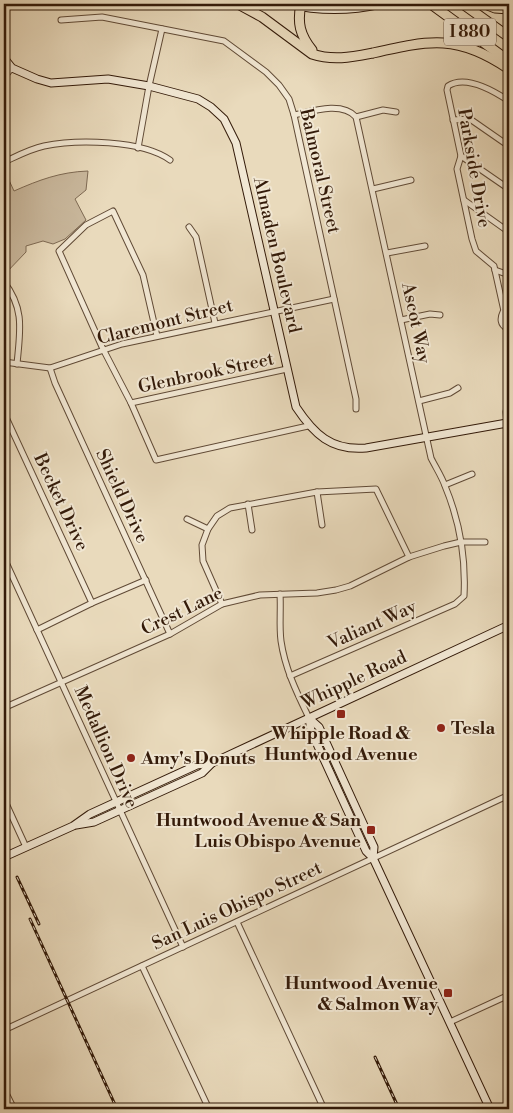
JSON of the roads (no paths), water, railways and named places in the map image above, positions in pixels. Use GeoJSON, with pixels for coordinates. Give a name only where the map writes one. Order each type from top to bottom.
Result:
{"type":"FeatureCollection","features":[{"type":"Feature","properties":{"kind":"highway"},"geometry":{"type":"LineString","coordinates":[[238,4],[262,17],[312,54],[320,56],[350,58],[417,43],[443,42],[476,50],[509,69]]}},
{"type":"Feature","properties":{"kind":"highway","name":"I 880"},"geometry":{"type":"LineString","coordinates":[[431,4],[509,61]]}},
{"type":"Feature","properties":{"kind":"highway","name":"I 880"},"geometry":{"type":"LineString","coordinates":[[463,4],[509,37]]}},
{"type":"Feature","properties":{"kind":"highway"},"geometry":{"type":"LineString","coordinates":[[485,4],[495,8],[509,9]]}},
{"type":"Feature","properties":{"kind":"highway"},"geometry":{"type":"LineString","coordinates":[[300,5],[298,22],[301,33],[310,49],[320,56]]}},
{"type":"Feature","properties":{"kind":"street"},"geometry":{"type":"LineString","coordinates":[[288,4],[341,9],[381,4]]}},
{"type":"Feature","properties":{"kind":"street","name":"Balmoral Street"},"geometry":{"type":"LineString","coordinates":[[61,20],[102,17],[224,42],[266,72],[279,85],[289,99],[294,115],[356,398],[356,409]]}},
{"type":"Feature","properties":{"kind":"street"},"geometry":{"type":"LineString","coordinates":[[138,148],[148,86],[162,29]]}},
{"type":"Feature","properties":{"kind":"street","name":"Almaden Boulevard"},"geometry":{"type":"LineString","coordinates":[[4,58],[12,68],[51,83],[108,79],[148,86],[198,99],[211,107],[224,119],[236,143],[296,407],[308,426],[322,437],[336,445],[353,449],[427,438],[509,422]]}},
{"type":"Feature","properties":{"kind":"street"},"geometry":{"type":"LineString","coordinates":[[4,77],[12,68]]}},
{"type":"Feature","properties":{"kind":"street","name":"Parkside Drive"},"geometry":{"type":"LineString","coordinates":[[495,270],[490,262],[476,251],[457,169],[461,156],[447,90],[448,86],[452,83],[468,82],[482,85],[509,101]]}},
{"type":"Feature","properties":{"kind":"street"},"geometry":{"type":"LineString","coordinates":[[294,115],[334,109],[352,112],[356,117],[383,110],[396,112]]}},
{"type":"Feature","properties":{"kind":"street","name":"Ascot Way"},"geometry":{"type":"LineString","coordinates":[[356,117],[431,458],[445,485],[460,528],[464,557],[464,596]]}},
{"type":"Feature","properties":{"kind":"street"},"geometry":{"type":"LineString","coordinates":[[453,120],[470,119],[509,146]]}},
{"type":"Feature","properties":{"kind":"street"},"geometry":{"type":"LineString","coordinates":[[4,162],[44,146],[97,142],[112,142],[160,153],[170,160]]}},
{"type":"Feature","properties":{"kind":"street"},"geometry":{"type":"LineString","coordinates":[[461,156],[509,189]]}},
{"type":"Feature","properties":{"kind":"street"},"geometry":{"type":"LineString","coordinates":[[372,189],[410,180]]}},
{"type":"Feature","properties":{"kind":"street"},"geometry":{"type":"LineString","coordinates":[[464,200],[509,232]]}},
{"type":"Feature","properties":{"kind":"street"},"geometry":{"type":"LineString","coordinates":[[156,336],[143,274],[113,211],[86,225],[59,251],[103,350],[156,460],[308,426]]}},
{"type":"Feature","properties":{"kind":"street"},"geometry":{"type":"LineString","coordinates":[[189,227],[196,237],[215,323]]}},
{"type":"Feature","properties":{"kind":"street"},"geometry":{"type":"LineString","coordinates":[[387,253],[425,246]]}},
{"type":"Feature","properties":{"kind":"street"},"geometry":{"type":"LineString","coordinates":[[509,275],[500,270],[495,270],[506,312],[501,321],[507,327],[509,344]]}},
{"type":"Feature","properties":{"kind":"street"},"geometry":{"type":"LineString","coordinates":[[4,282],[13,294],[20,318],[16,364]]}},
{"type":"Feature","properties":{"kind":"street","name":"Claremont Street"},"geometry":{"type":"LineString","coordinates":[[4,362],[50,368],[62,366],[103,350],[156,336],[334,299]]}},
{"type":"Feature","properties":{"kind":"street"},"geometry":{"type":"LineString","coordinates":[[401,320],[430,314],[440,315]]}},
{"type":"Feature","properties":{"kind":"street","name":"Shield Drive"},"geometry":{"type":"LineString","coordinates":[[50,368],[55,383],[170,634]]}},
{"type":"Feature","properties":{"kind":"street","name":"Glenbrook Street"},"geometry":{"type":"LineString","coordinates":[[130,403],[288,370]]}},
{"type":"Feature","properties":{"kind":"street"},"geometry":{"type":"LineString","coordinates":[[419,401],[450,393],[458,388]]}},
{"type":"Feature","properties":{"kind":"street"},"geometry":{"type":"LineString","coordinates":[[509,396],[506,412],[509,432]]}},
{"type":"Feature","properties":{"kind":"street","name":"Becket Drive"},"geometry":{"type":"LineString","coordinates":[[4,413],[92,603]]}},
{"type":"Feature","properties":{"kind":"street"},"geometry":{"type":"LineString","coordinates":[[445,485],[472,474]]}},
{"type":"Feature","properties":{"kind":"street"},"geometry":{"type":"LineString","coordinates":[[222,604],[204,561],[202,546],[208,529],[217,516],[230,508],[317,492],[376,489],[409,557]]}},
{"type":"Feature","properties":{"kind":"street"},"geometry":{"type":"LineString","coordinates":[[317,492],[322,525]]}},
{"type":"Feature","properties":{"kind":"street"},"geometry":{"type":"LineString","coordinates":[[248,504],[252,530]]}},
{"type":"Feature","properties":{"kind":"street"},"geometry":{"type":"LineString","coordinates":[[187,519],[208,529]]}},
{"type":"Feature","properties":{"kind":"street","name":"Crest Lane"},"geometry":{"type":"LineString","coordinates":[[4,698],[8,706],[62,683],[170,634],[222,604],[260,595],[316,594],[336,590],[350,586],[409,557],[462,542],[485,542]]}},
{"type":"Feature","properties":{"kind":"street","name":"Medallion Drive"},"geometry":{"type":"LineString","coordinates":[[4,558],[183,947]]}},
{"type":"Feature","properties":{"kind":"street"},"geometry":{"type":"LineString","coordinates":[[37,630],[92,603],[146,580]]}},
{"type":"Feature","properties":{"kind":"street"},"geometry":{"type":"LineString","coordinates":[[280,594],[281,640],[290,676],[309,718],[311,731],[366,851],[373,858],[490,1109]]}},
{"type":"Feature","properties":{"kind":"street","name":"Valiant Way"},"geometry":{"type":"LineString","coordinates":[[290,676],[455,604],[464,596]]}},
{"type":"Feature","properties":{"kind":"street","name":"Whipple Road"},"geometry":{"type":"LineString","coordinates":[[4,857],[73,826],[90,814],[196,765],[212,763],[509,626]]}},
{"type":"Feature","properties":{"kind":"street","name":"Whipple Road"},"geometry":{"type":"LineString","coordinates":[[73,826],[94,822],[120,811],[202,773],[212,763]]}},
{"type":"Feature","properties":{"kind":"street","name":"San Luis Obispo Street"},"geometry":{"type":"LineString","coordinates":[[4,1030],[509,795]]}},
{"type":"Feature","properties":{"kind":"street"},"geometry":{"type":"LineString","coordinates":[[4,799],[26,847]]}},
{"type":"Feature","properties":{"kind":"street"},"geometry":{"type":"LineString","coordinates":[[237,922],[324,1109]]}},
{"type":"Feature","properties":{"kind":"street"},"geometry":{"type":"LineString","coordinates":[[142,966],[209,1109]]}},
{"type":"Feature","properties":{"kind":"street"},"geometry":{"type":"LineString","coordinates":[[450,1022],[509,995]]}},
{"type":"Feature","properties":{"kind":"street"},"geometry":{"type":"LineString","coordinates":[[4,1088],[14,1109]]}},
{"type":"Feature","properties":{"kind":"railway"},"geometry":{"type":"LineString","coordinates":[[17,877],[39,924]]}},
{"type":"Feature","properties":{"kind":"railway"},"geometry":{"type":"LineString","coordinates":[[30,919],[117,1109]]}},
{"type":"Feature","properties":{"kind":"railway"},"geometry":{"type":"LineString","coordinates":[[375,1057],[399,1109]]}},
{"type":"Feature","properties":{"kind":"place","name":"Whipple Road & Huntwood Avenue"},"geometry":{"type":"Point","coordinates":[341,714]}},
{"type":"Feature","properties":{"kind":"place","name":"Tesla"},"geometry":{"type":"Point","coordinates":[441,728]}},
{"type":"Feature","properties":{"kind":"place","name":"Amy's Donuts"},"geometry":{"type":"Point","coordinates":[131,758]}},
{"type":"Feature","properties":{"kind":"place","name":"Huntwood Avenue & San Luis Obispo Avenue"},"geometry":{"type":"Point","coordinates":[371,830]}},
{"type":"Feature","properties":{"kind":"place","name":"Huntwood Avenue & Salmon Way"},"geometry":{"type":"Point","coordinates":[448,993]}}]}
